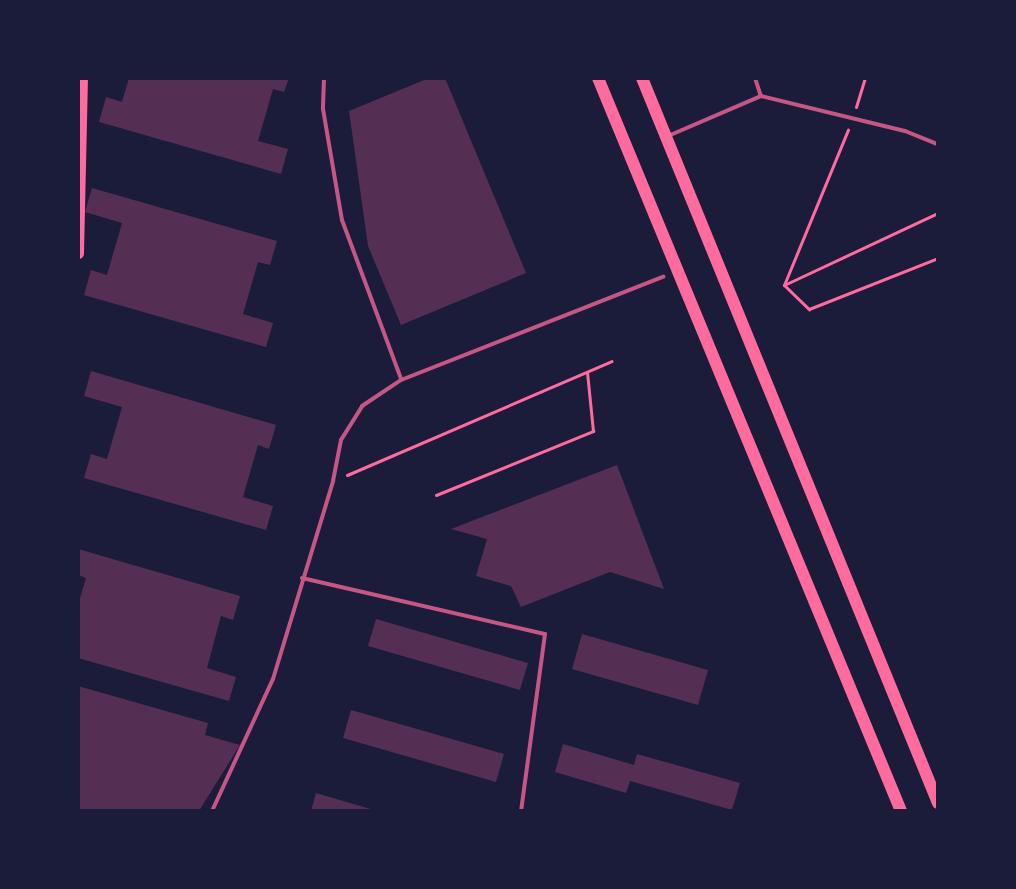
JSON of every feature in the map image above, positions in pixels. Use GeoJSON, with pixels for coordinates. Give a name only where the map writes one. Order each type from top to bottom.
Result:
{"type":"FeatureCollection","features":[{"type":"Feature","properties":{"kind":"main road"},"geometry":{"type":"LineString","coordinates":[[78,253],[82,78]]}},
{"type":"Feature","properties":{"kind":"main road"},"geometry":{"type":"LineString","coordinates":[[598,78],[901,811]]}},
{"type":"Feature","properties":{"kind":"main road"},"geometry":{"type":"LineString","coordinates":[[642,78],[938,803]]}},
{"type":"Feature","properties":{"kind":"lane"},"geometry":{"type":"LineString","coordinates":[[324,78],[323,109],[342,220],[401,380]]}},
{"type":"Feature","properties":{"kind":"lane"},"geometry":{"type":"LineString","coordinates":[[755,78],[761,96]]}},
{"type":"Feature","properties":{"kind":"lane"},"geometry":{"type":"LineString","coordinates":[[667,137],[761,96],[905,131],[938,144]]}},
{"type":"Feature","properties":{"kind":"lane"},"geometry":{"type":"LineString","coordinates":[[212,811],[273,679],[333,481],[341,440],[362,406],[401,380],[663,277]]}},
{"type":"Feature","properties":{"kind":"lane"},"geometry":{"type":"LineString","coordinates":[[302,578],[545,634],[521,811]]}},
{"type":"Feature","properties":{"kind":"path"},"geometry":{"type":"LineString","coordinates":[[784,285],[840,155]]}},
{"type":"Feature","properties":{"kind":"path"},"geometry":{"type":"LineString","coordinates":[[784,285],[938,213]]}},
{"type":"Feature","properties":{"kind":"path"},"geometry":{"type":"LineString","coordinates":[[784,285],[809,309],[938,258]]}},
{"type":"Feature","properties":{"kind":"path"},"geometry":{"type":"LineString","coordinates":[[347,475],[612,361]]}},
{"type":"Feature","properties":{"kind":"path"},"geometry":{"type":"LineString","coordinates":[[436,495],[593,431],[587,372]]}},
{"type":"Feature","properties":{"kind":"building"},"geometry":{"type":"Polygon","coordinates":[[[129,78],[289,78],[284,92],[273,89],[258,141],[288,149],[281,174],[99,122],[106,97],[122,102],[129,78]]]}},
{"type":"Feature","properties":{"kind":"building"},"geometry":{"type":"Polygon","coordinates":[[[429,78],[445,78],[526,273],[401,325],[368,246],[349,111],[429,78]]]}},
{"type":"Feature","properties":{"kind":"building"},"geometry":{"type":"Polygon","coordinates":[[[92,188],[277,241],[270,265],[258,262],[243,314],[273,323],[266,347],[84,295],[91,270],[107,275],[122,223],[85,212],[92,188]]]}},
{"type":"Feature","properties":{"kind":"building"},"geometry":{"type":"Polygon","coordinates":[[[91,371],[276,425],[269,449],[258,445],[243,497],[273,506],[266,530],[84,478],[91,454],[107,459],[122,407],[84,396],[91,371]]]}},
{"type":"Feature","properties":{"kind":"building"},"geometry":{"type":"Polygon","coordinates":[[[617,465],[664,589],[610,572],[521,607],[511,586],[476,576],[487,539],[451,529],[617,465]]]}},
{"type":"Feature","properties":{"kind":"building"},"geometry":{"type":"Polygon","coordinates":[[[78,549],[240,596],[233,620],[221,616],[207,668],[236,677],[229,701],[78,658],[78,605],[86,578],[78,575],[78,549]]]}},
{"type":"Feature","properties":{"kind":"building"},"geometry":{"type":"Polygon","coordinates":[[[376,619],[528,663],[520,690],[368,646],[376,619]]]}},
{"type":"Feature","properties":{"kind":"building"},"geometry":{"type":"Polygon","coordinates":[[[582,634],[708,670],[698,705],[572,669],[582,634]]]}},
{"type":"Feature","properties":{"kind":"building"},"geometry":{"type":"Polygon","coordinates":[[[78,686],[208,723],[205,735],[240,745],[199,811],[78,811],[78,686]]]}},
{"type":"Feature","properties":{"kind":"building"},"geometry":{"type":"Polygon","coordinates":[[[351,710],[504,754],[496,782],[343,738],[351,710]]]}},
{"type":"Feature","properties":{"kind":"building"},"geometry":{"type":"Polygon","coordinates":[[[563,744],[634,765],[637,754],[740,783],[732,810],[630,781],[626,793],[555,772],[563,744]]]}},
{"type":"Feature","properties":{"kind":"building"},"geometry":{"type":"Polygon","coordinates":[[[316,793],[374,810],[374,811],[311,811],[316,793]]]}}]}
